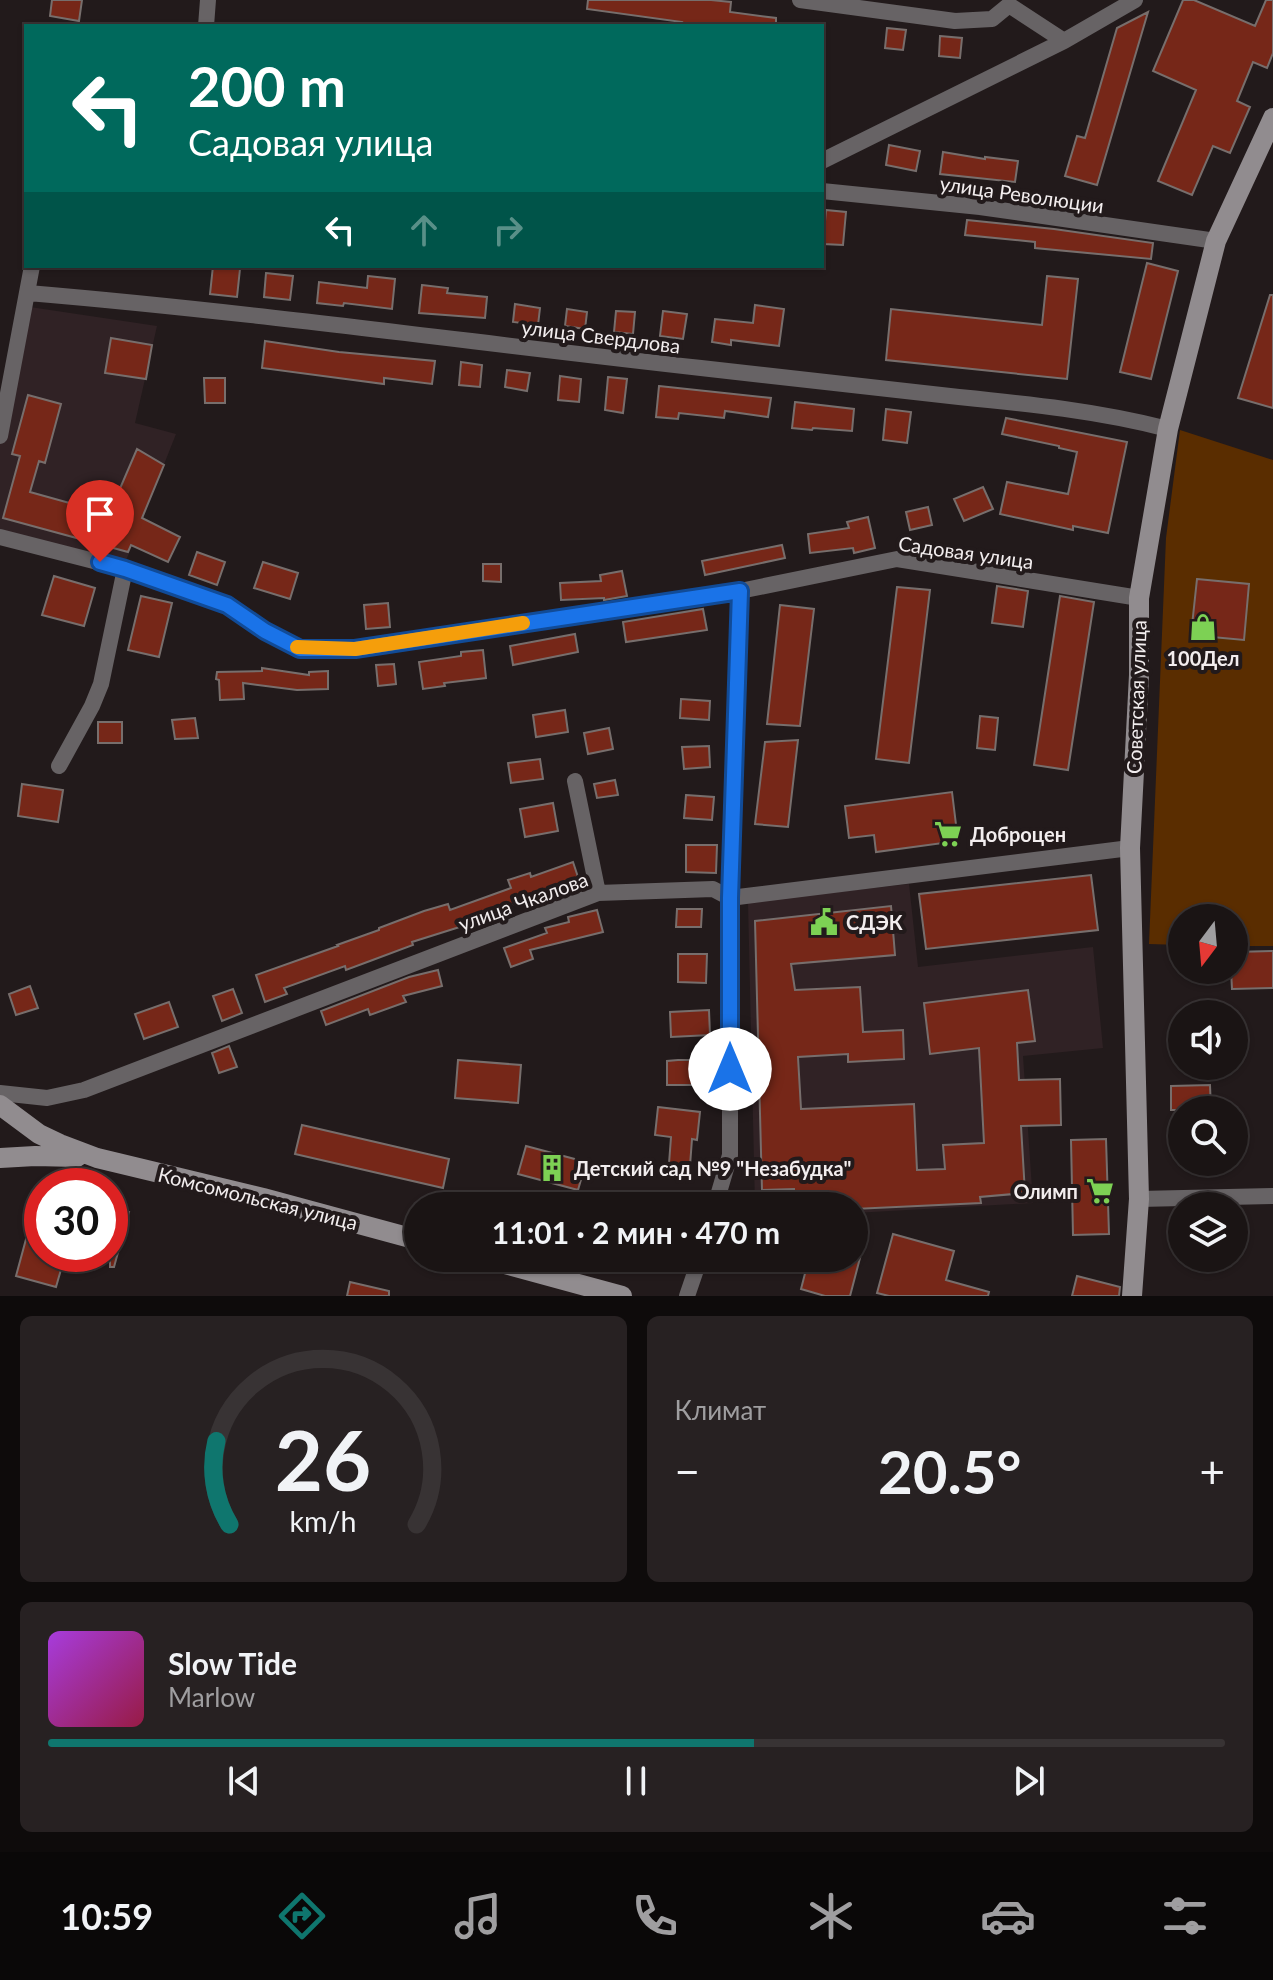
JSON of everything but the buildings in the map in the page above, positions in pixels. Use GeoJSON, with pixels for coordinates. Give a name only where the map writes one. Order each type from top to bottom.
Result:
{"type":"FeatureCollection","features":[{"type":"Feature","properties":{"kind":"main road","name":"Советская улица"},"geometry":{"type":"LineString","coordinates":[[1132,1296],[1139,1199],[1130,848],[1139,675],[1139,598],[1168,429],[1216,241],[1273,118]]}},
{"type":"Feature","properties":{"kind":"main road","name":"Комсомольская улица"},"geometry":{"type":"LineString","coordinates":[[0,1105],[39,1134],[97,1158],[404,1236]]}},
{"type":"Feature","properties":{"kind":"main road","name":"Комсомольская улица"},"geometry":{"type":"LineString","coordinates":[[0,1158],[97,1158]]}},
{"type":"Feature","properties":{"kind":"main road"},"geometry":{"type":"LineString","coordinates":[[534,1272],[622,1296]]}},
{"type":"Feature","properties":{"kind":"street"},"geometry":{"type":"LineString","coordinates":[[206,24],[208,0]]}},
{"type":"Feature","properties":{"kind":"street"},"geometry":{"type":"LineString","coordinates":[[800,0],[955,21],[992,19],[1008,3],[1064,41]]}},
{"type":"Feature","properties":{"kind":"street"},"geometry":{"type":"LineString","coordinates":[[824,160],[1064,41],[1135,0]]}},
{"type":"Feature","properties":{"kind":"street","name":"улица Революции"},"geometry":{"type":"LineString","coordinates":[[824,191],[980,207],[1216,241]]}},
{"type":"Feature","properties":{"kind":"street"},"geometry":{"type":"LineString","coordinates":[[0,436],[32,268]]}},
{"type":"Feature","properties":{"kind":"street","name":"улица Свердлова"},"geometry":{"type":"LineString","coordinates":[[28,293],[170,305],[1055,407],[1168,429]]}},
{"type":"Feature","properties":{"kind":"street","name":"Садовая улица"},"geometry":{"type":"LineString","coordinates":[[0,537],[125,569],[227,605],[265,631],[300,649],[355,649],[740,591],[897,559],[1139,598]]}},
{"type":"Feature","properties":{"kind":"street"},"geometry":{"type":"LineString","coordinates":[[59,766],[101,684],[125,569]]}},
{"type":"Feature","properties":{"kind":"street"},"geometry":{"type":"LineString","coordinates":[[719,1192],[730,1155],[730,898],[740,591]]}},
{"type":"Feature","properties":{"kind":"street"},"geometry":{"type":"LineString","coordinates":[[575,781],[598,893]]}},
{"type":"Feature","properties":{"kind":"street","name":"улица Чкалова"},"geometry":{"type":"LineString","coordinates":[[0,1093],[47,1098],[84,1090],[598,893],[713,889],[730,898],[1130,848]]}},
{"type":"Feature","properties":{"kind":"street"},"geometry":{"type":"LineString","coordinates":[[1139,1199],[1273,1196]]}},
{"type":"Feature","properties":{"kind":"street"},"geometry":{"type":"LineString","coordinates":[[687,1296],[695,1272]]}},
{"type":"Feature","properties":{"kind":"shaded area"},"geometry":{"type":"Polygon","coordinates":[[[30,307],[157,326],[135,423],[176,434],[125,569],[0,537],[0,428],[30,307]]]}},
{"type":"Feature","properties":{"kind":"shaded area"},"geometry":{"type":"Polygon","coordinates":[[[1180,430],[1273,460],[1273,946],[1248,946],[1248,904],[1168,904],[1168,945],[1149,944],[1166,538],[1180,430]]]}},
{"type":"Feature","properties":{"kind":"shaded area"},"geometry":{"type":"Polygon","coordinates":[[[909,884],[918,967],[1093,947],[1103,1048],[1023,1056],[1033,1203],[868,1212],[868,1192],[755,1192],[748,902],[909,884]]]}},
{"type":"Feature","properties":{"kind":"slow traffic"},"geometry":{"type":"LineString","coordinates":[[297,647],[355,649],[523,623]]}},
{"type":"Feature","properties":{"kind":"place","name":"100Дел"},"geometry":{"type":"Point","coordinates":[1203,627]}},
{"type":"Feature","properties":{"kind":"place","name":"Доброцен"},"geometry":{"type":"Point","coordinates":[948,834]}},
{"type":"Feature","properties":{"kind":"place","name":"СДЭК"},"geometry":{"type":"Point","coordinates":[824,922]}},
{"type":"Feature","properties":{"kind":"place","name":"Детский сад №9 \"Незабудка\""},"geometry":{"type":"Point","coordinates":[552,1168]}},
{"type":"Feature","properties":{"kind":"place","name":"Олимп"},"geometry":{"type":"Point","coordinates":[1100,1191]}},
{"type":"Feature","properties":{"kind":"route"},"geometry":{"type":"LineString","coordinates":[[100,562],[227,605],[265,631],[300,649],[355,649],[740,591],[730,898],[730,1069]]}}]}
